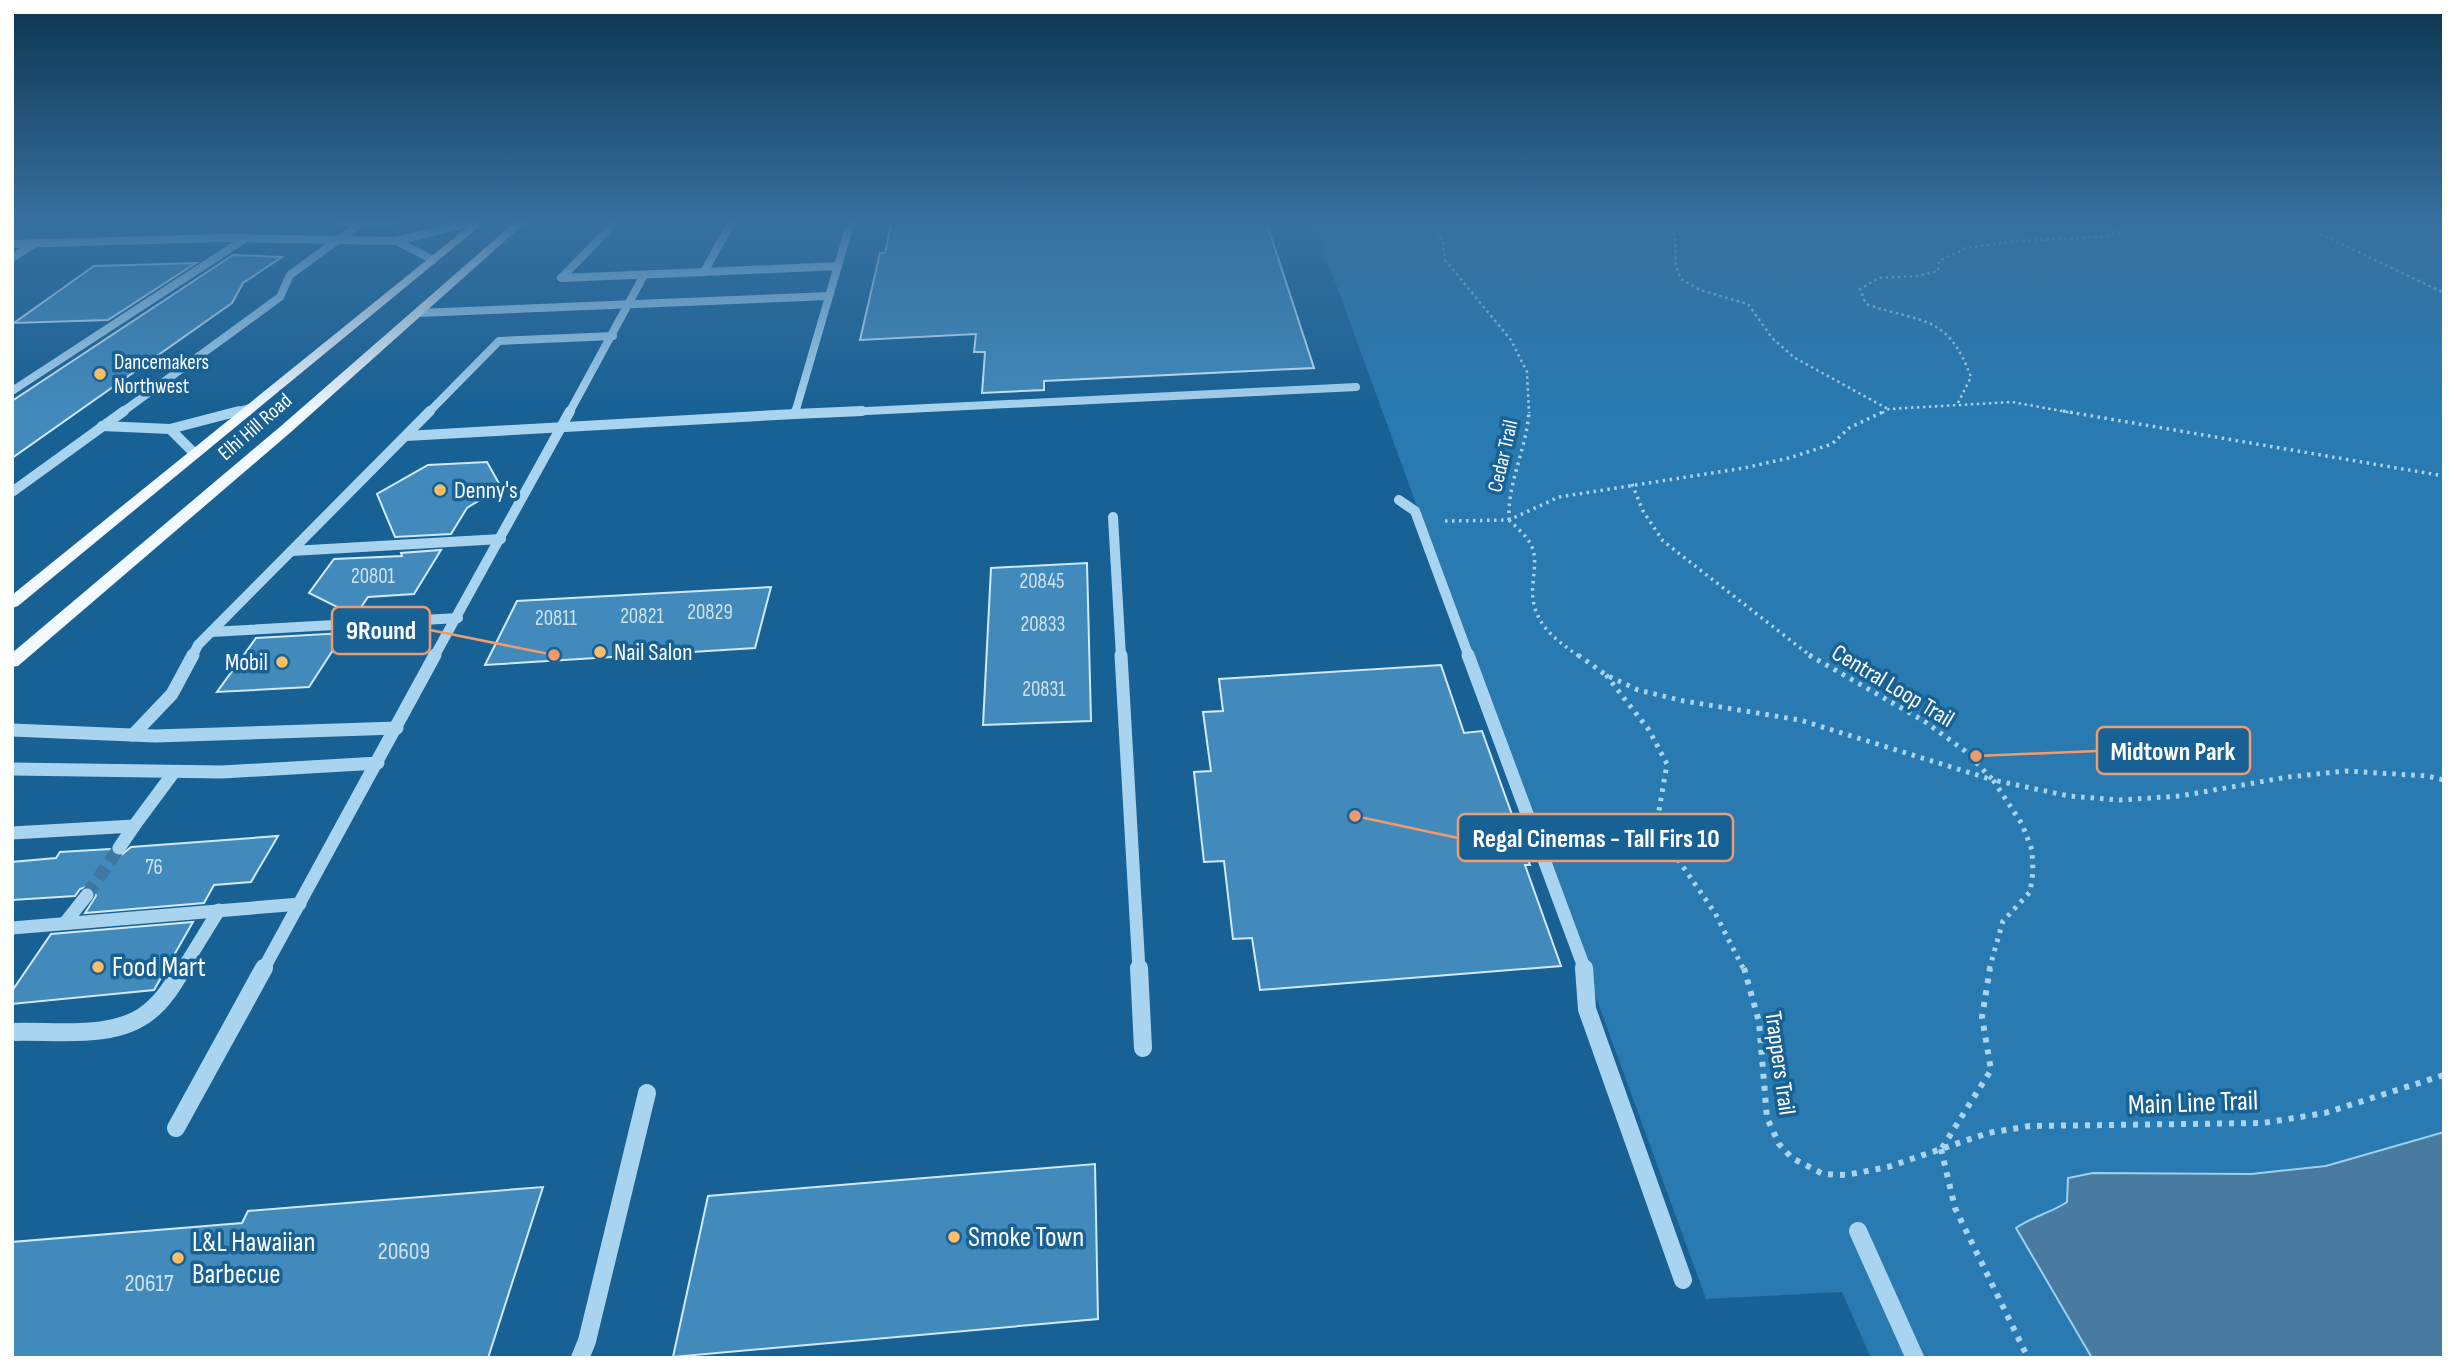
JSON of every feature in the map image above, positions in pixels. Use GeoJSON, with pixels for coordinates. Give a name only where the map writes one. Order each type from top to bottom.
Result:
{"type":"FeatureCollection","features":[{"type":"Feature","properties":{"kind":"main road","name":"Elhi Hill Road"},"geometry":{"type":"LineString","coordinates":[[12,603],[402,285]]}},
{"type":"Feature","properties":{"kind":"main road","name":"Elhi Hill Road"},"geometry":{"type":"LineString","coordinates":[[12,662],[449,285]]}},
{"type":"Feature","properties":{"kind":"street"},"geometry":{"type":"LineString","coordinates":[[12,391],[175,285]]}},
{"type":"Feature","properties":{"kind":"street"},"geometry":{"type":"LineString","coordinates":[[12,492],[280,297],[285,285]]}},
{"type":"Feature","properties":{"kind":"street"},"geometry":{"type":"LineString","coordinates":[[176,1128],[639,285]]}},
{"type":"Feature","properties":{"kind":"street"},"geometry":{"type":"LineString","coordinates":[[795,414],[833,285]]}},
{"type":"Feature","properties":{"kind":"street"},"geometry":{"type":"LineString","coordinates":[[418,313],[830,296]]}},
{"type":"Feature","properties":{"kind":"street"},"geometry":{"type":"LineString","coordinates":[[134,735],[172,694],[198,645],[499,341],[612,337]]}},
{"type":"Feature","properties":{"kind":"street"},"geometry":{"type":"LineString","coordinates":[[406,436],[1356,387]]}},
{"type":"Feature","properties":{"kind":"street"},"geometry":{"type":"LineString","coordinates":[[102,426],[170,429],[253,407]]}},
{"type":"Feature","properties":{"kind":"street"},"geometry":{"type":"LineString","coordinates":[[170,429],[195,454]]}},
{"type":"Feature","properties":{"kind":"street"},"geometry":{"type":"LineString","coordinates":[[1399,500],[1415,511],[1586,974],[1587,1009],[1684,1280]]}},
{"type":"Feature","properties":{"kind":"street"},"geometry":{"type":"LineString","coordinates":[[1113,517],[1143,1048]]}},
{"type":"Feature","properties":{"kind":"street"},"geometry":{"type":"LineString","coordinates":[[292,551],[501,539]]}},
{"type":"Feature","properties":{"kind":"street"},"geometry":{"type":"LineString","coordinates":[[211,632],[458,618]]}},
{"type":"Feature","properties":{"kind":"street"},"geometry":{"type":"LineString","coordinates":[[12,730],[48,734],[134,735],[397,728]]}},
{"type":"Feature","properties":{"kind":"street"},"geometry":{"type":"LineString","coordinates":[[12,769],[222,772],[378,763]]}},
{"type":"Feature","properties":{"kind":"street"},"geometry":{"type":"LineString","coordinates":[[119,848],[174,772]]}},
{"type":"Feature","properties":{"kind":"street"},"geometry":{"type":"LineString","coordinates":[[12,833],[134,826]]}},
{"type":"Feature","properties":{"kind":"street"},"geometry":{"type":"LineString","coordinates":[[65,923],[87,895]]}},
{"type":"Feature","properties":{"kind":"street"},"geometry":{"type":"LineString","coordinates":[[12,928],[300,904]]}},
{"type":"Feature","properties":{"kind":"street"},"geometry":{"type":"LineString","coordinates":[[12,1032],[86,1030],[142,1018],[160,1002],[219,910]]}},
{"type":"Feature","properties":{"kind":"street"},"geometry":{"type":"LineString","coordinates":[[580,1358],[587,1341],[647,1093]]}},
{"type":"Feature","properties":{"kind":"street"},"geometry":{"type":"LineString","coordinates":[[1858,1231],[1916,1358]]}},
{"type":"Feature","properties":{"kind":"path","name":"Cedar Trail"},"geometry":{"type":"LineString","coordinates":[[1466,285],[1511,340],[1527,372],[1530,401],[1528,430],[1508,503],[1509,520]]}},
{"type":"Feature","properties":{"kind":"path"},"geometry":{"type":"LineString","coordinates":[[1691,285],[1748,304],[1772,338],[1795,358],[1889,409]]}},
{"type":"Feature","properties":{"kind":"path"},"geometry":{"type":"LineString","coordinates":[[1867,285],[1860,289],[1866,304],[1889,313],[1924,319],[1942,328],[1959,347],[1971,377],[1958,403]]}},
{"type":"Feature","properties":{"kind":"path"},"geometry":{"type":"LineString","coordinates":[[2427,285],[2444,293]]}},
{"type":"Feature","properties":{"kind":"path"},"geometry":{"type":"LineString","coordinates":[[1419,522],[1509,520],[1559,498],[1632,484],[1744,468],[1789,458],[1832,444],[1849,428],[1889,409],[1958,403],[2012,402],[2444,476]]}},
{"type":"Feature","properties":{"kind":"path","name":"Central Loop Trail"},"geometry":{"type":"LineString","coordinates":[[1632,484],[1643,511],[1664,541],[1686,562],[1744,603],[1808,655],[1924,721],[1965,751],[1993,780]]}},
{"type":"Feature","properties":{"kind":"path","name":"Trappers Trail"},"geometry":{"type":"LineString","coordinates":[[1509,520],[1531,544],[1535,560],[1532,588],[1537,615],[1550,636],[1606,675],[1650,692],[1814,724],[1993,780]]}},
{"type":"Feature","properties":{"kind":"path","name":"Trappers Trail"},"geometry":{"type":"LineString","coordinates":[[1606,675],[1648,730],[1667,764],[1658,816],[1668,845],[1715,913],[1742,966],[1759,1022],[1767,1118],[1779,1144],[1792,1158],[1823,1174],[1846,1175],[1888,1167],[1941,1149]]}},
{"type":"Feature","properties":{"kind":"path"},"geometry":{"type":"LineString","coordinates":[[1993,780],[2069,796],[2120,800],[2180,796],[2346,771],[2427,776],[2444,780]]}},
{"type":"Feature","properties":{"kind":"path"},"geometry":{"type":"LineString","coordinates":[[1993,780],[2022,824],[2032,850],[2034,872],[2029,892],[2003,921],[1985,986],[1982,1017],[1991,1070],[1941,1149],[1955,1208],[2028,1358]]}},
{"type":"Feature","properties":{"kind":"path","name":"Main Line Trail"},"geometry":{"type":"LineString","coordinates":[[1941,1149],[1988,1133],[2030,1126],[2263,1123],[2325,1113],[2444,1075]]}},
{"type":"Feature","properties":{"kind":"shaded area"},"geometry":{"type":"Polygon","coordinates":[[[1336,285],[2444,285],[2444,1358],[1871,1358],[1842,1292],[1706,1299],[1336,285]]]}},
{"type":"Feature","properties":{"kind":"shaded area"},"geometry":{"type":"Polygon","coordinates":[[[2444,1132],[2444,1358],[2092,1358],[2016,1228],[2067,1202],[2068,1178],[2093,1173],[2251,1174],[2326,1166],[2444,1132]]]}},
{"type":"Feature","properties":{"kind":"building"},"geometry":{"type":"Polygon","coordinates":[[[67,285],[162,285],[108,320],[14,323],[67,285]]]}},
{"type":"Feature","properties":{"kind":"building"},"geometry":{"type":"Polygon","coordinates":[[[188,285],[242,285],[232,303],[12,458],[12,401],[188,285]]]}},
{"type":"Feature","properties":{"kind":"building"},"geometry":{"type":"Polygon","coordinates":[[[873,285],[1287,285],[1314,368],[1044,381],[1044,390],[982,393],[985,352],[974,352],[976,334],[860,340],[873,285]]]}},
{"type":"Feature","properties":{"kind":"building","name":"Denny's"},"geometry":{"type":"Polygon","coordinates":[[[487,462],[501,487],[467,508],[451,534],[395,537],[377,494],[428,465],[487,462]]]}},
{"type":"Feature","properties":{"kind":"building"},"geometry":{"type":"Polygon","coordinates":[[[441,550],[414,594],[368,597],[355,616],[309,593],[334,559],[402,556],[401,553],[441,550]]]}},
{"type":"Feature","properties":{"kind":"building"},"geometry":{"type":"Polygon","coordinates":[[[1087,563],[1091,721],[983,725],[991,568],[1087,563]]]}},
{"type":"Feature","properties":{"kind":"building"},"geometry":{"type":"Polygon","coordinates":[[[771,587],[755,648],[485,665],[517,601],[771,587]]]}},
{"type":"Feature","properties":{"kind":"building","name":"Mobil"},"geometry":{"type":"Polygon","coordinates":[[[344,633],[309,687],[217,692],[256,638],[344,633]]]}},
{"type":"Feature","properties":{"kind":"building"},"geometry":{"type":"Polygon","coordinates":[[[1441,665],[1464,733],[1482,731],[1530,865],[1525,865],[1561,966],[1260,990],[1252,938],[1233,939],[1224,861],[1204,862],[1194,772],[1211,771],[1203,712],[1223,711],[1219,679],[1441,665]]]}},
{"type":"Feature","properties":{"kind":"building"},"geometry":{"type":"Polygon","coordinates":[[[278,836],[251,882],[214,885],[204,903],[85,913],[96,896],[93,888],[88,886],[80,889],[75,896],[12,900],[12,862],[56,858],[60,852],[110,849],[113,855],[119,857],[131,847],[278,836]]]}},
{"type":"Feature","properties":{"kind":"building","name":"Food Mart"},"geometry":{"type":"Polygon","coordinates":[[[193,922],[154,990],[12,1004],[12,991],[51,934],[193,922]]]}},
{"type":"Feature","properties":{"kind":"building"},"geometry":{"type":"Polygon","coordinates":[[[1095,1164],[1098,1319],[673,1357],[708,1196],[1095,1164]]]}},
{"type":"Feature","properties":{"kind":"building"},"geometry":{"type":"Polygon","coordinates":[[[543,1187],[488,1358],[12,1358],[12,1242],[242,1223],[248,1211],[543,1187]]]}},
{"type":"Feature","properties":{"kind":"tunnel"},"geometry":{"type":"LineString","coordinates":[[87,895],[119,848]]}},
{"type":"Feature","properties":{"kind":"place","name":"Dancemakers Northwest"},"geometry":{"type":"Point","coordinates":[100,374]}},
{"type":"Feature","properties":{"kind":"place","name":"Denny's"},"geometry":{"type":"Point","coordinates":[440,490]}},
{"type":"Feature","properties":{"kind":"place","name":"Nail Salon"},"geometry":{"type":"Point","coordinates":[600,652]}},
{"type":"Feature","properties":{"kind":"place","name":"9Round"},"geometry":{"type":"Point","coordinates":[554,655]}},
{"type":"Feature","properties":{"kind":"place","name":"Mobil"},"geometry":{"type":"Point","coordinates":[282,662]}},
{"type":"Feature","properties":{"kind":"place","name":"Midtown Park"},"geometry":{"type":"Point","coordinates":[1976,756]}},
{"type":"Feature","properties":{"kind":"place","name":"Regal Cinemas - Tall Firs 10"},"geometry":{"type":"Point","coordinates":[1355,816]}},
{"type":"Feature","properties":{"kind":"place","name":"Food Mart"},"geometry":{"type":"Point","coordinates":[98,967]}},
{"type":"Feature","properties":{"kind":"place","name":"Smoke Town"},"geometry":{"type":"Point","coordinates":[954,1237]}},
{"type":"Feature","properties":{"kind":"place","name":"L&L Hawaiian Barbecue"},"geometry":{"type":"Point","coordinates":[178,1258]}}]}
